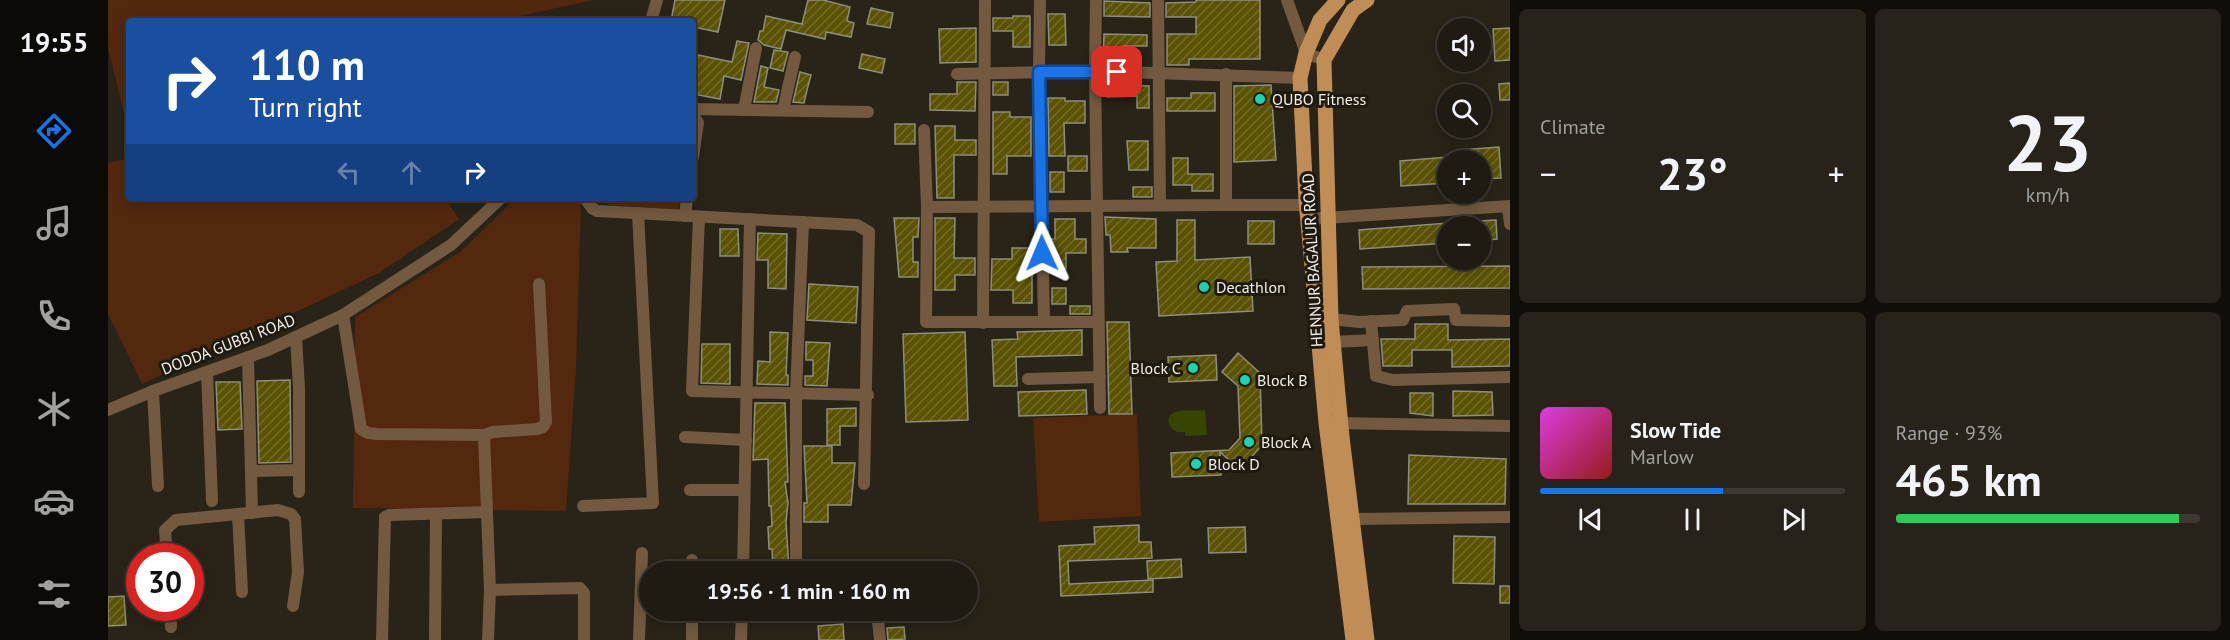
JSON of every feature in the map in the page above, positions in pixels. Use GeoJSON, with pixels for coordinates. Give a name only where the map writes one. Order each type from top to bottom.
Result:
{"type":"FeatureCollection","features":[{"type":"Feature","properties":{"kind":"main road","name":"HENNUR BAGALUR ROAD"},"geometry":{"type":"LineString","coordinates":[[1338,0],[1320,20],[1306,53],[1300,78],[1307,212],[1326,423],[1353,640]]}},
{"type":"Feature","properties":{"kind":"main road"},"geometry":{"type":"LineString","coordinates":[[1324,60],[1353,10],[1367,0]]}},
{"type":"Feature","properties":{"kind":"main road","name":"HENNUR BAGALUR ROAD"},"geometry":{"type":"LineString","coordinates":[[1324,60],[1331,319],[1342,437],[1367,640]]}},
{"type":"Feature","properties":{"kind":"street"},"geometry":{"type":"LineString","coordinates":[[652,18],[657,0]]}},
{"type":"Feature","properties":{"kind":"street"},"geometry":{"type":"LineString","coordinates":[[983,323],[985,0]]}},
{"type":"Feature","properties":{"kind":"street"},"geometry":{"type":"LineString","coordinates":[[1040,0],[1040,206],[1044,322]]}},
{"type":"Feature","properties":{"kind":"street"},"geometry":{"type":"LineString","coordinates":[[1096,0],[1100,408]]}},
{"type":"Feature","properties":{"kind":"street"},"geometry":{"type":"LineString","coordinates":[[1287,0],[1306,53],[1324,60]]}},
{"type":"Feature","properties":{"kind":"street"},"geometry":{"type":"LineString","coordinates":[[1158,1],[1160,206]]}},
{"type":"Feature","properties":{"kind":"street"},"geometry":{"type":"LineString","coordinates":[[744,110],[756,48]]}},
{"type":"Feature","properties":{"kind":"street"},"geometry":{"type":"LineString","coordinates":[[783,110],[795,57]]}},
{"type":"Feature","properties":{"kind":"street"},"geometry":{"type":"LineString","coordinates":[[957,74],[1095,71],[1300,78]]}},
{"type":"Feature","properties":{"kind":"street"},"geometry":{"type":"LineString","coordinates":[[1226,74],[1226,205]]}},
{"type":"Feature","properties":{"kind":"street"},"geometry":{"type":"LineString","coordinates":[[696,111],[868,112]]}},
{"type":"Feature","properties":{"kind":"street"},"geometry":{"type":"LineString","coordinates":[[696,118],[698,123],[696,137]]}},
{"type":"Feature","properties":{"kind":"street"},"geometry":{"type":"LineString","coordinates":[[924,130],[927,207],[926,322],[1099,322]]}},
{"type":"Feature","properties":{"kind":"street","name":"DODDA GUBBI ROAD"},"geometry":{"type":"LineString","coordinates":[[108,409],[248,357],[343,315],[451,245],[498,201]]}},
{"type":"Feature","properties":{"kind":"street"},"geometry":{"type":"LineString","coordinates":[[587,201],[597,211],[857,225],[869,232],[868,395],[864,484]]}},
{"type":"Feature","properties":{"kind":"street"},"geometry":{"type":"LineString","coordinates":[[686,216],[687,201]]}},
{"type":"Feature","properties":{"kind":"street"},"geometry":{"type":"LineString","coordinates":[[927,207],[1226,205],[1307,212],[1328,218],[1509,206],[1510,224]]}},
{"type":"Feature","properties":{"kind":"street"},"geometry":{"type":"LineString","coordinates":[[583,506],[653,503],[638,213]]}},
{"type":"Feature","properties":{"kind":"street"},"geometry":{"type":"LineString","coordinates":[[699,217],[692,391],[868,395]]}},
{"type":"Feature","properties":{"kind":"street"},"geometry":{"type":"LineString","coordinates":[[743,561],[750,219]]}},
{"type":"Feature","properties":{"kind":"street"},"geometry":{"type":"LineString","coordinates":[[796,561],[796,393],[803,222]]}},
{"type":"Feature","properties":{"kind":"street"},"geometry":{"type":"LineString","coordinates":[[343,315],[361,429],[377,434],[484,435],[493,432],[537,429],[543,427],[546,422],[539,284]]}},
{"type":"Feature","properties":{"kind":"street"},"geometry":{"type":"LineString","coordinates":[[1331,319],[1403,320],[1407,311],[1454,309],[1456,320],[1510,321]]}},
{"type":"Feature","properties":{"kind":"street"},"geometry":{"type":"LineString","coordinates":[[1371,321],[1376,376],[1393,380],[1510,377]]}},
{"type":"Feature","properties":{"kind":"street"},"geometry":{"type":"LineString","coordinates":[[296,337],[299,388],[299,492]]}},
{"type":"Feature","properties":{"kind":"street"},"geometry":{"type":"LineString","coordinates":[[1333,342],[1373,340]]}},
{"type":"Feature","properties":{"kind":"street"},"geometry":{"type":"LineString","coordinates":[[248,357],[252,513]]}},
{"type":"Feature","properties":{"kind":"street"},"geometry":{"type":"LineString","coordinates":[[207,372],[212,501]]}},
{"type":"Feature","properties":{"kind":"street"},"geometry":{"type":"LineString","coordinates":[[1028,379],[1100,377]]}},
{"type":"Feature","properties":{"kind":"street"},"geometry":{"type":"LineString","coordinates":[[153,391],[158,486]]}},
{"type":"Feature","properties":{"kind":"street"},"geometry":{"type":"LineString","coordinates":[[1326,423],[1510,426]]}},
{"type":"Feature","properties":{"kind":"street"},"geometry":{"type":"LineString","coordinates":[[484,435],[490,590],[488,640]]}},
{"type":"Feature","properties":{"kind":"street"},"geometry":{"type":"LineString","coordinates":[[685,437],[746,440]]}},
{"type":"Feature","properties":{"kind":"street"},"geometry":{"type":"LineString","coordinates":[[251,471],[299,470]]}},
{"type":"Feature","properties":{"kind":"street"},"geometry":{"type":"LineString","coordinates":[[690,490],[744,489]]}},
{"type":"Feature","properties":{"kind":"street"},"geometry":{"type":"LineString","coordinates":[[166,543],[165,530],[176,520],[278,510],[291,514],[296,519],[298,572],[293,606]]}},
{"type":"Feature","properties":{"kind":"street"},"geometry":{"type":"LineString","coordinates":[[382,640],[384,517],[487,512]]}},
{"type":"Feature","properties":{"kind":"street"},"geometry":{"type":"LineString","coordinates":[[238,514],[242,592]]}},
{"type":"Feature","properties":{"kind":"street"},"geometry":{"type":"LineString","coordinates":[[435,640],[436,514]]}},
{"type":"Feature","properties":{"kind":"street"},"geometry":{"type":"LineString","coordinates":[[1353,519],[1510,517]]}},
{"type":"Feature","properties":{"kind":"street"},"geometry":{"type":"LineString","coordinates":[[642,553],[643,561]]}},
{"type":"Feature","properties":{"kind":"street"},"geometry":{"type":"LineString","coordinates":[[490,590],[580,588],[584,592],[584,640]]}},
{"type":"Feature","properties":{"kind":"street"},"geometry":{"type":"LineString","coordinates":[[171,621],[171,627]]}},
{"type":"Feature","properties":{"kind":"street"},"geometry":{"type":"LineString","coordinates":[[639,640],[641,621]]}},
{"type":"Feature","properties":{"kind":"street"},"geometry":{"type":"LineString","coordinates":[[692,621],[692,640]]}},
{"type":"Feature","properties":{"kind":"street"},"geometry":{"type":"LineString","coordinates":[[741,640],[742,621]]}},
{"type":"Feature","properties":{"kind":"street"},"geometry":{"type":"LineString","coordinates":[[878,621],[880,640]]}},
{"type":"Feature","properties":{"kind":"shaded area"},"geometry":{"type":"Polygon","coordinates":[[[108,0],[593,0],[512,18],[126,18],[126,122],[108,47],[108,0]]]}},
{"type":"Feature","properties":{"kind":"shaded area"},"geometry":{"type":"Polygon","coordinates":[[[126,159],[126,201],[447,201],[459,219],[379,273],[142,384],[108,314],[108,163],[126,159]]]}},
{"type":"Feature","properties":{"kind":"shaded area"},"geometry":{"type":"Polygon","coordinates":[[[513,201],[580,201],[576,369],[566,511],[353,508],[355,317],[460,252],[513,201]]]}},
{"type":"Feature","properties":{"kind":"shaded area"},"geometry":{"type":"Polygon","coordinates":[[[605,201],[680,201],[678,210],[609,205],[605,201]]]}},
{"type":"Feature","properties":{"kind":"shaded area"},"geometry":{"type":"Polygon","coordinates":[[[1205,410],[1207,435],[1185,436],[1185,432],[1175,431],[1168,421],[1171,414],[1175,412],[1205,410]]]}},
{"type":"Feature","properties":{"kind":"shaded area"},"geometry":{"type":"Polygon","coordinates":[[[1137,414],[1141,516],[1039,522],[1033,418],[1137,414]]]}},
{"type":"Feature","properties":{"kind":"building"},"geometry":{"type":"Polygon","coordinates":[[[675,0],[725,0],[718,32],[696,28],[696,18],[672,18],[675,0]]]}},
{"type":"Feature","properties":{"kind":"building"},"geometry":{"type":"Polygon","coordinates":[[[808,0],[823,0],[850,7],[847,21],[854,23],[851,37],[826,32],[825,39],[786,30],[781,49],[764,45],[758,40],[760,31],[763,31],[766,16],[802,24],[808,0]]]}},
{"type":"Feature","properties":{"kind":"building"},"geometry":{"type":"Polygon","coordinates":[[[1196,0],[1260,0],[1260,59],[1189,59],[1189,65],[1167,65],[1167,34],[1196,34],[1196,17],[1166,17],[1166,3],[1196,2],[1196,0]]]}},
{"type":"Feature","properties":{"kind":"building"},"geometry":{"type":"Polygon","coordinates":[[[1104,1],[1150,3],[1150,17],[1104,16],[1104,1]]]}},
{"type":"Feature","properties":{"kind":"building"},"geometry":{"type":"Polygon","coordinates":[[[871,8],[893,13],[890,28],[867,24],[871,8]]]}},
{"type":"Feature","properties":{"kind":"building"},"geometry":{"type":"Polygon","coordinates":[[[1048,14],[1065,14],[1066,45],[1049,45],[1048,14]]]}},
{"type":"Feature","properties":{"kind":"building"},"geometry":{"type":"Polygon","coordinates":[[[1013,16],[1030,16],[1030,47],[1013,47],[1013,31],[993,31],[993,18],[1013,18],[1013,16]]]}},
{"type":"Feature","properties":{"kind":"building"},"geometry":{"type":"Polygon","coordinates":[[[976,28],[976,62],[940,63],[939,29],[976,28]]]}},
{"type":"Feature","properties":{"kind":"building"},"geometry":{"type":"Polygon","coordinates":[[[1510,28],[1510,60],[1495,61],[1493,29],[1510,28]]]}},
{"type":"Feature","properties":{"kind":"building"},"geometry":{"type":"Polygon","coordinates":[[[1104,34],[1147,35],[1147,46],[1123,46],[1123,63],[1103,63],[1104,34]]]}},
{"type":"Feature","properties":{"kind":"building"},"geometry":{"type":"Polygon","coordinates":[[[737,41],[749,43],[741,80],[724,76],[720,99],[696,95],[696,55],[732,62],[737,41]]]}},
{"type":"Feature","properties":{"kind":"building"},"geometry":{"type":"Polygon","coordinates":[[[774,50],[788,52],[783,71],[770,68],[774,50]]]}},
{"type":"Feature","properties":{"kind":"building"},"geometry":{"type":"Polygon","coordinates":[[[862,54],[885,59],[882,73],[859,68],[862,54]]]}},
{"type":"Feature","properties":{"kind":"building"},"geometry":{"type":"Polygon","coordinates":[[[761,66],[768,68],[764,87],[779,90],[776,102],[754,102],[761,66]]]}},
{"type":"Feature","properties":{"kind":"building"},"geometry":{"type":"Polygon","coordinates":[[[800,72],[811,75],[804,103],[793,102],[800,72]]]}},
{"type":"Feature","properties":{"kind":"building"},"geometry":{"type":"Polygon","coordinates":[[[957,82],[976,82],[975,111],[930,110],[930,94],[957,94],[957,82]]]}},
{"type":"Feature","properties":{"kind":"building"},"geometry":{"type":"Polygon","coordinates":[[[993,82],[1008,82],[1008,95],[993,95],[993,82]]]}},
{"type":"Feature","properties":{"kind":"building"},"geometry":{"type":"Polygon","coordinates":[[[1510,83],[1510,100],[1500,100],[1499,84],[1510,83]]]}},
{"type":"Feature","properties":{"kind":"building"},"geometry":{"type":"Polygon","coordinates":[[[1107,84],[1149,86],[1149,108],[1137,108],[1137,96],[1107,97],[1107,84]]]}},
{"type":"Feature","properties":{"kind":"building"},"geometry":{"type":"Polygon","coordinates":[[[1271,85],[1276,160],[1234,162],[1234,86],[1271,85]]]}},
{"type":"Feature","properties":{"kind":"building"},"geometry":{"type":"Polygon","coordinates":[[[1191,93],[1215,93],[1215,111],[1167,111],[1167,98],[1191,98],[1191,93]]]}},
{"type":"Feature","properties":{"kind":"building"},"geometry":{"type":"Polygon","coordinates":[[[1048,98],[1085,101],[1085,123],[1064,123],[1065,156],[1049,156],[1048,98]]]}},
{"type":"Feature","properties":{"kind":"building"},"geometry":{"type":"Polygon","coordinates":[[[993,112],[1010,112],[1010,117],[1031,117],[1031,156],[1007,156],[1007,174],[993,174],[993,112]]]}},
{"type":"Feature","properties":{"kind":"building"},"geometry":{"type":"Polygon","coordinates":[[[895,124],[915,124],[915,144],[895,144],[895,124]]]}},
{"type":"Feature","properties":{"kind":"building"},"geometry":{"type":"Polygon","coordinates":[[[935,126],[955,126],[955,140],[976,140],[976,155],[954,155],[954,198],[937,198],[935,126]]]}},
{"type":"Feature","properties":{"kind":"building"},"geometry":{"type":"Polygon","coordinates":[[[1127,141],[1148,141],[1148,170],[1129,170],[1127,141]]]}},
{"type":"Feature","properties":{"kind":"building"},"geometry":{"type":"Polygon","coordinates":[[[1499,147],[1501,178],[1491,178],[1491,150],[1460,150],[1499,147]]]}},
{"type":"Feature","properties":{"kind":"building"},"geometry":{"type":"Polygon","coordinates":[[[1068,156],[1087,156],[1087,171],[1068,171],[1068,156]]]}},
{"type":"Feature","properties":{"kind":"building"},"geometry":{"type":"Polygon","coordinates":[[[1173,158],[1188,158],[1188,174],[1213,174],[1213,191],[1192,191],[1192,185],[1173,185],[1173,158]]]}},
{"type":"Feature","properties":{"kind":"building"},"geometry":{"type":"Polygon","coordinates":[[[1437,158],[1437,184],[1401,186],[1400,161],[1437,158]]]}},
{"type":"Feature","properties":{"kind":"building"},"geometry":{"type":"Polygon","coordinates":[[[1050,172],[1064,172],[1064,192],[1050,192],[1050,172]]]}},
{"type":"Feature","properties":{"kind":"building"},"geometry":{"type":"Polygon","coordinates":[[[1133,187],[1152,187],[1152,197],[1133,197],[1133,187]]]}},
{"type":"Feature","properties":{"kind":"building"},"geometry":{"type":"Polygon","coordinates":[[[1105,217],[1156,219],[1156,248],[1127,248],[1128,252],[1111,252],[1110,235],[1106,235],[1105,217]]]}},
{"type":"Feature","properties":{"kind":"building"},"geometry":{"type":"Polygon","coordinates":[[[894,218],[919,218],[918,237],[913,237],[913,262],[918,262],[918,277],[899,277],[894,218]]]}},
{"type":"Feature","properties":{"kind":"building"},"geometry":{"type":"Polygon","coordinates":[[[935,218],[955,218],[954,258],[975,258],[975,275],[955,275],[955,290],[935,290],[935,218]]]}},
{"type":"Feature","properties":{"kind":"building"},"geometry":{"type":"Polygon","coordinates":[[[1055,219],[1075,219],[1075,239],[1086,239],[1086,253],[1066,253],[1066,269],[1051,269],[1051,239],[1055,239],[1055,219]]]}},
{"type":"Feature","properties":{"kind":"building","name":"Decathlon"},"geometry":{"type":"Polygon","coordinates":[[[1177,220],[1195,220],[1195,260],[1250,257],[1253,311],[1159,316],[1156,262],[1177,261],[1177,220]]]}},
{"type":"Feature","properties":{"kind":"building"},"geometry":{"type":"Polygon","coordinates":[[[1491,220],[1496,220],[1497,239],[1491,240],[1491,220]]]}},
{"type":"Feature","properties":{"kind":"building"},"geometry":{"type":"Polygon","coordinates":[[[1248,221],[1274,221],[1274,244],[1248,244],[1248,221]]]}},
{"type":"Feature","properties":{"kind":"building"},"geometry":{"type":"Polygon","coordinates":[[[1437,224],[1437,244],[1360,249],[1359,230],[1437,224]]]}},
{"type":"Feature","properties":{"kind":"building"},"geometry":{"type":"Polygon","coordinates":[[[720,229],[738,229],[739,256],[720,256],[720,229]]]}},
{"type":"Feature","properties":{"kind":"building"},"geometry":{"type":"Polygon","coordinates":[[[758,233],[787,234],[786,289],[768,288],[768,260],[757,260],[758,233]]]}},
{"type":"Feature","properties":{"kind":"building"},"geometry":{"type":"Polygon","coordinates":[[[1012,248],[1032,248],[1032,303],[1013,303],[1013,290],[991,290],[992,259],[1012,259],[1012,248]]]}},
{"type":"Feature","properties":{"kind":"building"},"geometry":{"type":"Polygon","coordinates":[[[1437,266],[1437,270],[1491,270],[1491,266],[1510,266],[1510,288],[1363,289],[1362,267],[1437,266]]]}},
{"type":"Feature","properties":{"kind":"building"},"geometry":{"type":"Polygon","coordinates":[[[809,284],[858,287],[856,323],[807,320],[809,284]]]}},
{"type":"Feature","properties":{"kind":"building"},"geometry":{"type":"Polygon","coordinates":[[[1052,288],[1066,288],[1066,304],[1052,304],[1052,288]]]}},
{"type":"Feature","properties":{"kind":"building"},"geometry":{"type":"Polygon","coordinates":[[[1070,306],[1090,306],[1090,314],[1070,314],[1070,306]]]}},
{"type":"Feature","properties":{"kind":"building"},"geometry":{"type":"Polygon","coordinates":[[[1107,322],[1129,322],[1132,414],[1109,414],[1107,322]]]}},
{"type":"Feature","properties":{"kind":"building"},"geometry":{"type":"Polygon","coordinates":[[[1415,324],[1448,324],[1448,340],[1510,339],[1510,366],[1452,367],[1452,350],[1412,350],[1412,366],[1383,366],[1381,339],[1415,339],[1415,324]]]}},
{"type":"Feature","properties":{"kind":"building"},"geometry":{"type":"Polygon","coordinates":[[[1082,330],[1082,355],[1016,357],[1017,386],[994,386],[992,340],[1018,339],[1017,332],[1082,330]]]}},
{"type":"Feature","properties":{"kind":"building"},"geometry":{"type":"Polygon","coordinates":[[[770,332],[788,333],[786,375],[788,375],[788,385],[757,384],[758,361],[770,362],[770,332]]]}},
{"type":"Feature","properties":{"kind":"building"},"geometry":{"type":"Polygon","coordinates":[[[965,332],[968,420],[906,422],[903,334],[965,332]]]}},
{"type":"Feature","properties":{"kind":"building"},"geometry":{"type":"Polygon","coordinates":[[[806,342],[830,343],[827,386],[805,385],[805,376],[813,376],[813,360],[806,360],[806,342]]]}},
{"type":"Feature","properties":{"kind":"building"},"geometry":{"type":"Polygon","coordinates":[[[702,344],[730,344],[730,384],[701,383],[702,344]]]}},
{"type":"Feature","properties":{"kind":"building"},"geometry":{"type":"Polygon","coordinates":[[[1238,353],[1260,373],[1262,445],[1240,470],[1220,452],[1221,475],[1172,477],[1171,453],[1229,450],[1240,438],[1238,386],[1222,372],[1238,353]]]}},
{"type":"Feature","properties":{"kind":"building","name":"Block C"},"geometry":{"type":"Polygon","coordinates":[[[1216,355],[1217,380],[1169,382],[1168,357],[1216,355]]]}},
{"type":"Feature","properties":{"kind":"building"},"geometry":{"type":"Polygon","coordinates":[[[290,380],[291,462],[259,463],[257,381],[290,380]]]}},
{"type":"Feature","properties":{"kind":"building"},"geometry":{"type":"Polygon","coordinates":[[[216,382],[240,382],[242,429],[218,430],[216,382]]]}},
{"type":"Feature","properties":{"kind":"building"},"geometry":{"type":"Polygon","coordinates":[[[1086,390],[1087,414],[1019,416],[1018,392],[1086,390]]]}},
{"type":"Feature","properties":{"kind":"building"},"geometry":{"type":"Polygon","coordinates":[[[1453,391],[1492,392],[1493,415],[1453,416],[1453,391]]]}},
{"type":"Feature","properties":{"kind":"building"},"geometry":{"type":"Polygon","coordinates":[[[1410,393],[1433,393],[1433,416],[1410,413],[1410,393]]]}},
{"type":"Feature","properties":{"kind":"building"},"geometry":{"type":"Polygon","coordinates":[[[755,403],[785,403],[788,561],[773,561],[772,549],[769,549],[768,527],[772,526],[771,506],[769,506],[768,459],[753,460],[755,403]]]}},
{"type":"Feature","properties":{"kind":"building"},"geometry":{"type":"Polygon","coordinates":[[[856,408],[856,426],[840,426],[840,445],[827,445],[827,409],[856,408]]]}},
{"type":"Feature","properties":{"kind":"building"},"geometry":{"type":"Polygon","coordinates":[[[804,446],[832,446],[832,463],[855,463],[851,505],[828,505],[828,522],[804,522],[804,503],[807,503],[804,446]]]}},
{"type":"Feature","properties":{"kind":"building"},"geometry":{"type":"Polygon","coordinates":[[[1409,455],[1506,459],[1505,504],[1408,504],[1409,455]]]}},
{"type":"Feature","properties":{"kind":"building"},"geometry":{"type":"Polygon","coordinates":[[[1139,525],[1139,542],[1151,542],[1152,558],[1068,561],[1069,584],[1153,580],[1153,592],[1061,596],[1059,546],[1095,544],[1094,527],[1139,525]]]}},
{"type":"Feature","properties":{"kind":"building"},"geometry":{"type":"Polygon","coordinates":[[[1245,527],[1246,552],[1209,553],[1208,528],[1245,527]]]}},
{"type":"Feature","properties":{"kind":"building"},"geometry":{"type":"Polygon","coordinates":[[[1454,536],[1495,537],[1494,584],[1453,583],[1454,536]]]}},
{"type":"Feature","properties":{"kind":"building"},"geometry":{"type":"Polygon","coordinates":[[[1181,559],[1182,577],[1148,579],[1147,561],[1181,559]]]}},
{"type":"Feature","properties":{"kind":"building"},"geometry":{"type":"Polygon","coordinates":[[[1500,586],[1510,586],[1510,603],[1500,603],[1500,586]]]}},
{"type":"Feature","properties":{"kind":"building"},"geometry":{"type":"Polygon","coordinates":[[[124,596],[126,625],[108,626],[108,597],[124,596]]]}},
{"type":"Feature","properties":{"kind":"building"},"geometry":{"type":"Polygon","coordinates":[[[843,624],[844,640],[819,640],[818,626],[843,624]]]}},
{"type":"Feature","properties":{"kind":"building"},"geometry":{"type":"Polygon","coordinates":[[[904,627],[905,639],[888,640],[887,628],[904,627]]]}},
{"type":"Feature","properties":{"kind":"place","name":"QUBO Fitness"},"geometry":{"type":"Point","coordinates":[1260,99]}},
{"type":"Feature","properties":{"kind":"place","name":"Decathlon"},"geometry":{"type":"Point","coordinates":[1204,287]}},
{"type":"Feature","properties":{"kind":"place","name":"Block C"},"geometry":{"type":"Point","coordinates":[1193,368]}},
{"type":"Feature","properties":{"kind":"place","name":"Block B"},"geometry":{"type":"Point","coordinates":[1245,380]}},
{"type":"Feature","properties":{"kind":"place","name":"Block A"},"geometry":{"type":"Point","coordinates":[1249,442]}},
{"type":"Feature","properties":{"kind":"place","name":"Block D"},"geometry":{"type":"Point","coordinates":[1196,464]}},
{"type":"Feature","properties":{"kind":"route"},"geometry":{"type":"LineString","coordinates":[[1042,253],[1039,72],[1117,72]]}}]}
